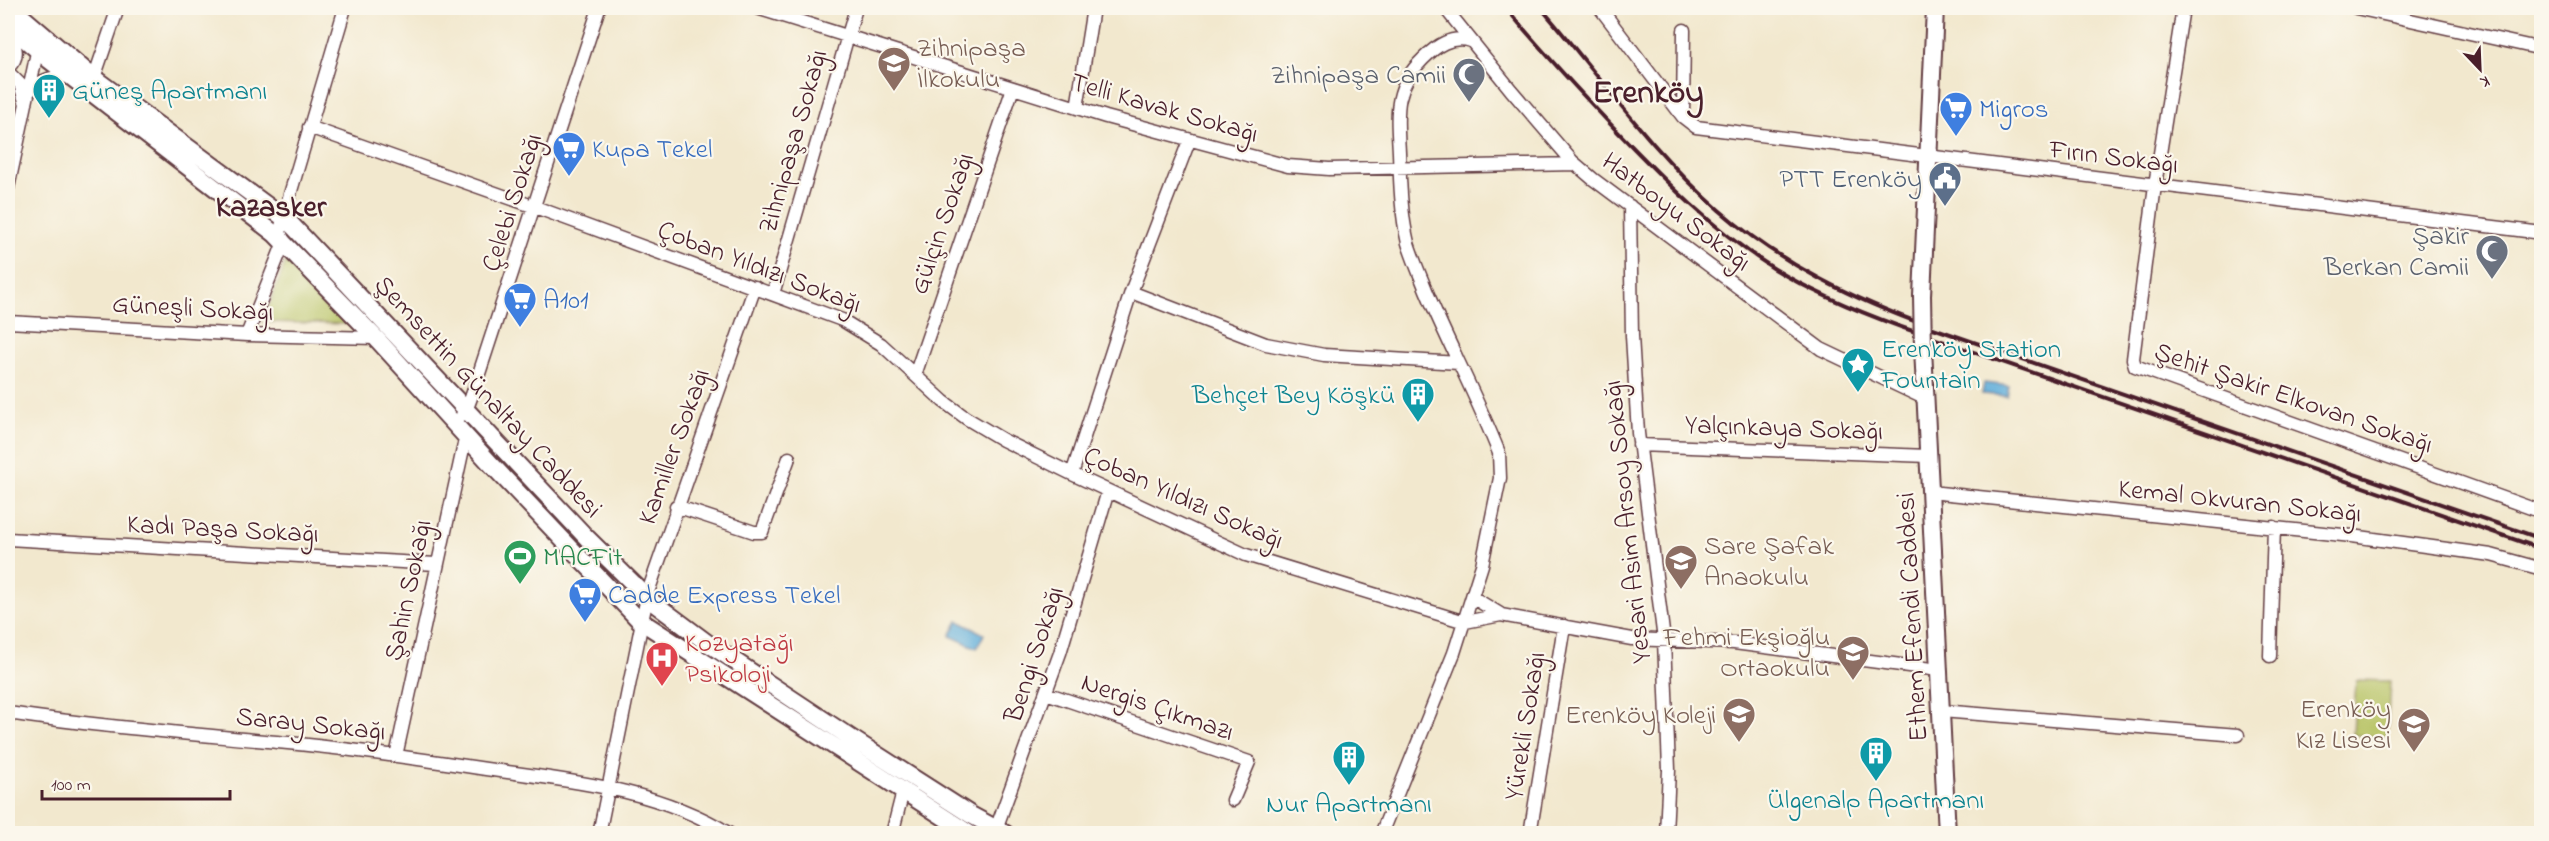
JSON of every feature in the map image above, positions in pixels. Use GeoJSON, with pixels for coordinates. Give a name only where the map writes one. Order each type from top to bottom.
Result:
{"type":"FeatureCollection","features":[{"type":"Feature","properties":{"kind":"main road","name":"Şemsettin Günaltay Caddesi"},"geometry":{"type":"LineString","coordinates":[[12,8],[94,78],[283,218],[311,244],[646,598],[706,642],[851,738],[971,815],[1001,831]]}},
{"type":"Feature","properties":{"kind":"main road"},"geometry":{"type":"LineString","coordinates":[[1928,158],[1935,8]]}},
{"type":"Feature","properties":{"kind":"main road","name":"Şemsettin Günaltay Caddesi"},"geometry":{"type":"LineString","coordinates":[[8,27],[70,77],[261,221],[284,242],[642,621],[970,834]]}},
{"type":"Feature","properties":{"kind":"main road","name":"Ethem Efendi Caddesi"},"geometry":{"type":"LineString","coordinates":[[1928,158],[1922,296],[1924,398],[1948,833]]}},
{"type":"Feature","properties":{"kind":"street"},"geometry":{"type":"LineString","coordinates":[[94,78],[118,8]]}},
{"type":"Feature","properties":{"kind":"street"},"geometry":{"type":"LineString","coordinates":[[247,334],[284,242],[280,232],[283,218],[345,8]]}},
{"type":"Feature","properties":{"kind":"street","name":"Çelebi Sokağı"},"geometry":{"type":"LineString","coordinates":[[466,410],[599,8]]}},
{"type":"Feature","properties":{"kind":"street","name":"Telli Kavak Sokağı"},"geometry":{"type":"LineString","coordinates":[[757,8],[1077,108],[1189,141],[1296,167],[1329,169],[1575,164]]}},
{"type":"Feature","properties":{"kind":"street","name":"Zihnipaşa Sokağı"},"geometry":{"type":"LineString","coordinates":[[773,294],[856,8]]}},
{"type":"Feature","properties":{"kind":"street"},"geometry":{"type":"LineString","coordinates":[[1077,108],[1093,8]]}},
{"type":"Feature","properties":{"kind":"street"},"geometry":{"type":"LineString","coordinates":[[1600,8],[1683,117]]}},
{"type":"Feature","properties":{"kind":"street","name":"Şehit Şakir Elkovan Sokağı"},"geometry":{"type":"LineString","coordinates":[[2184,8],[2155,185],[2133,358],[2137,368],[2453,478],[2541,512]]}},
{"type":"Feature","properties":{"kind":"street"},"geometry":{"type":"LineString","coordinates":[[2356,8],[2541,49]]}},
{"type":"Feature","properties":{"kind":"street"},"geometry":{"type":"LineString","coordinates":[[1381,834],[1465,622],[1489,540],[1501,464],[1497,447],[1409,245],[1400,168],[1398,114],[1400,92],[1410,73],[1435,48],[1448,30],[1447,9]]}},
{"type":"Feature","properties":{"kind":"street","name":"Hatboyu Sokağı"},"geometry":{"type":"LineString","coordinates":[[1447,9],[1471,41],[1575,164],[1821,349],[1924,398]]}},
{"type":"Feature","properties":{"kind":"street"},"geometry":{"type":"LineString","coordinates":[[8,188],[39,38],[30,23]]}},
{"type":"Feature","properties":{"kind":"street"},"geometry":{"type":"LineString","coordinates":[[8,27],[16,54],[15,61],[8,67]]}},
{"type":"Feature","properties":{"kind":"street"},"geometry":{"type":"LineString","coordinates":[[1683,117],[1684,30]]}},
{"type":"Feature","properties":{"kind":"street"},"geometry":{"type":"LineString","coordinates":[[1435,48],[1454,40],[1471,41]]}},
{"type":"Feature","properties":{"kind":"street"},"geometry":{"type":"LineString","coordinates":[[8,72],[20,84],[26,98]]}},
{"type":"Feature","properties":{"kind":"street"},"geometry":{"type":"LineString","coordinates":[[26,98],[32,88],[48,79],[70,77]]}},
{"type":"Feature","properties":{"kind":"street","name":"Gülçin Sokağı"},"geometry":{"type":"LineString","coordinates":[[915,375],[1013,88]]}},
{"type":"Feature","properties":{"kind":"street","name":"Fırın Sokağı"},"geometry":{"type":"LineString","coordinates":[[1683,117],[1691,125],[1702,128],[2541,233]]}},
{"type":"Feature","properties":{"kind":"street","name":"Çoban Yıldızı Sokağı"},"geometry":{"type":"LineString","coordinates":[[309,127],[755,287],[852,325],[881,344],[966,418],[1072,474],[1246,555],[1465,622]]}},
{"type":"Feature","properties":{"kind":"street"},"geometry":{"type":"LineString","coordinates":[[1072,474],[1131,292],[1189,141]]}},
{"type":"Feature","properties":{"kind":"street","name":"Yesari Asim Arsoy Sokağı"},"geometry":{"type":"LineString","coordinates":[[1630,206],[1632,336],[1639,445],[1664,640],[1669,770],[1666,834]]}},
{"type":"Feature","properties":{"kind":"street","name":"Kamiller Sokağı"},"geometry":{"type":"LineString","coordinates":[[599,834],[646,598],[755,287]]}},
{"type":"Feature","properties":{"kind":"street"},"geometry":{"type":"LineString","coordinates":[[1131,292],[1266,344],[1324,355],[1459,363]]}},
{"type":"Feature","properties":{"kind":"street","name":"Güneşli Sokağı"},"geometry":{"type":"LineString","coordinates":[[8,322],[376,338]]}},
{"type":"Feature","properties":{"kind":"street"},"geometry":{"type":"LineString","coordinates":[[443,409],[455,416],[462,415],[466,410]]}},
{"type":"Feature","properties":{"kind":"street","name":"Şahin Sokağı"},"geometry":{"type":"LineString","coordinates":[[396,756],[436,564],[466,435]]}},
{"type":"Feature","properties":{"kind":"street","name":"Yalçınkaya Sokağı"},"geometry":{"type":"LineString","coordinates":[[1639,445],[1928,456]]}},
{"type":"Feature","properties":{"kind":"street"},"geometry":{"type":"LineString","coordinates":[[676,507],[762,532],[789,458]]}},
{"type":"Feature","properties":{"kind":"street","name":"Bengi Sokağı"},"geometry":{"type":"LineString","coordinates":[[1001,831],[1075,608],[1108,491]]}},
{"type":"Feature","properties":{"kind":"street","name":"Kemal Okvuran Sokağı"},"geometry":{"type":"LineString","coordinates":[[1930,492],[2274,527],[2486,554],[2541,569]]}},
{"type":"Feature","properties":{"kind":"street"},"geometry":{"type":"LineString","coordinates":[[2270,656],[2274,527]]}},
{"type":"Feature","properties":{"kind":"street","name":"Kadı Paşa Sokağı"},"geometry":{"type":"LineString","coordinates":[[8,539],[436,564]]}},
{"type":"Feature","properties":{"kind":"street"},"geometry":{"type":"LineString","coordinates":[[1472,597],[1501,615]]}},
{"type":"Feature","properties":{"kind":"street"},"geometry":{"type":"LineString","coordinates":[[1465,622],[1501,615],[1621,637],[1734,643],[1939,670]]}},
{"type":"Feature","properties":{"kind":"street","name":"Yürekli Sokağı"},"geometry":{"type":"LineString","coordinates":[[1530,834],[1564,626]]}},
{"type":"Feature","properties":{"kind":"street","name":"Nergis Çıkmazı"},"geometry":{"type":"LineString","coordinates":[[1046,693],[1249,762],[1233,800]]}},
{"type":"Feature","properties":{"kind":"street"},"geometry":{"type":"LineString","coordinates":[[1941,711],[2238,735]]}},
{"type":"Feature","properties":{"kind":"street","name":"Saray Sokağı"},"geometry":{"type":"LineString","coordinates":[[8,713],[130,730],[289,743],[396,756],[609,787],[669,803],[730,834]]}},
{"type":"Feature","properties":{"kind":"street"},"geometry":{"type":"LineString","coordinates":[[892,834],[903,790]]}},
{"type":"Feature","properties":{"kind":"green space"},"geometry":{"type":"Polygon","coordinates":[[[286,261],[347,324],[263,322],[286,261]]]}},
{"type":"Feature","properties":{"kind":"green space"},"geometry":{"type":"Polygon","coordinates":[[[2356,680],[2390,681],[2387,737],[2353,735],[2356,680]]]}},
{"type":"Feature","properties":{"kind":"water"},"geometry":{"type":"Polygon","coordinates":[[[1984,383],[2009,386],[2007,396],[1982,394],[1984,383]]]}},
{"type":"Feature","properties":{"kind":"water"},"geometry":{"type":"Polygon","coordinates":[[[958,621],[984,634],[977,648],[950,636],[958,621]]]}},
{"type":"Feature","properties":{"kind":"railway"},"geometry":{"type":"LineString","coordinates":[[1506,8],[1602,115],[1690,204],[1751,253],[1804,286],[1901,327],[2542,549]]}},
{"type":"Feature","properties":{"kind":"railway"},"geometry":{"type":"LineString","coordinates":[[1541,8],[1648,138],[1694,187],[1743,230],[1820,279],[1933,328],[2542,539]]}},
{"type":"Feature","properties":{"kind":"place","name":"Zihnipaşa İlkokulu"},"geometry":{"type":"Point","coordinates":[894,92]}},
{"type":"Feature","properties":{"kind":"place","name":"Zihnipaşa Camii"},"geometry":{"type":"Point","coordinates":[1469,103]}},
{"type":"Feature","properties":{"kind":"place","name":"Güneş Apartmanı"},"geometry":{"type":"Point","coordinates":[49,119]}},
{"type":"Feature","properties":{"kind":"place","name":"Migros"},"geometry":{"type":"Point","coordinates":[1956,137]}},
{"type":"Feature","properties":{"kind":"place","name":"Kupa Tekel"},"geometry":{"type":"Point","coordinates":[569,177]}},
{"type":"Feature","properties":{"kind":"place","name":"PTT Erenköy"},"geometry":{"type":"Point","coordinates":[1945,207]}},
{"type":"Feature","properties":{"kind":"place","name":"Şakir Berkan Camii"},"geometry":{"type":"Point","coordinates":[2492,280]}},
{"type":"Feature","properties":{"kind":"place","name":"A101"},"geometry":{"type":"Point","coordinates":[520,328]}},
{"type":"Feature","properties":{"kind":"place","name":"Erenköy Station Fountain"},"geometry":{"type":"Point","coordinates":[1858,393]}},
{"type":"Feature","properties":{"kind":"place","name":"Behçet Bey Köşkü"},"geometry":{"type":"Point","coordinates":[1418,423]}},
{"type":"Feature","properties":{"kind":"place","name":"MACFit"},"geometry":{"type":"Point","coordinates":[520,585]}},
{"type":"Feature","properties":{"kind":"place","name":"Sare Şafak Anaokulu"},"geometry":{"type":"Point","coordinates":[1681,590]}},
{"type":"Feature","properties":{"kind":"place","name":"Cadde Express Tekel"},"geometry":{"type":"Point","coordinates":[585,623]}},
{"type":"Feature","properties":{"kind":"place","name":"Fehmi Ekşioğlu Ortaokulu"},"geometry":{"type":"Point","coordinates":[1853,681]}},
{"type":"Feature","properties":{"kind":"place","name":"Kozyatağı Psikoloji"},"geometry":{"type":"Point","coordinates":[662,687]}},
{"type":"Feature","properties":{"kind":"place","name":"Erenköy Koleji"},"geometry":{"type":"Point","coordinates":[1739,743]}},
{"type":"Feature","properties":{"kind":"place","name":"Erenköy Kız Lisesi"},"geometry":{"type":"Point","coordinates":[2414,753]}},
{"type":"Feature","properties":{"kind":"place","name":"Ülgenalp Apartmanı"},"geometry":{"type":"Point","coordinates":[1876,782]}},
{"type":"Feature","properties":{"kind":"place","name":"Nur Apartmanı"},"geometry":{"type":"Point","coordinates":[1349,786]}},
{"type":"Feature","properties":{"kind":"district","name":"Erenköy"},"geometry":{"type":"Point","coordinates":[1648,90]}},
{"type":"Feature","properties":{"kind":"district","name":"Kazasker"},"geometry":{"type":"Point","coordinates":[271,206]}}]}
